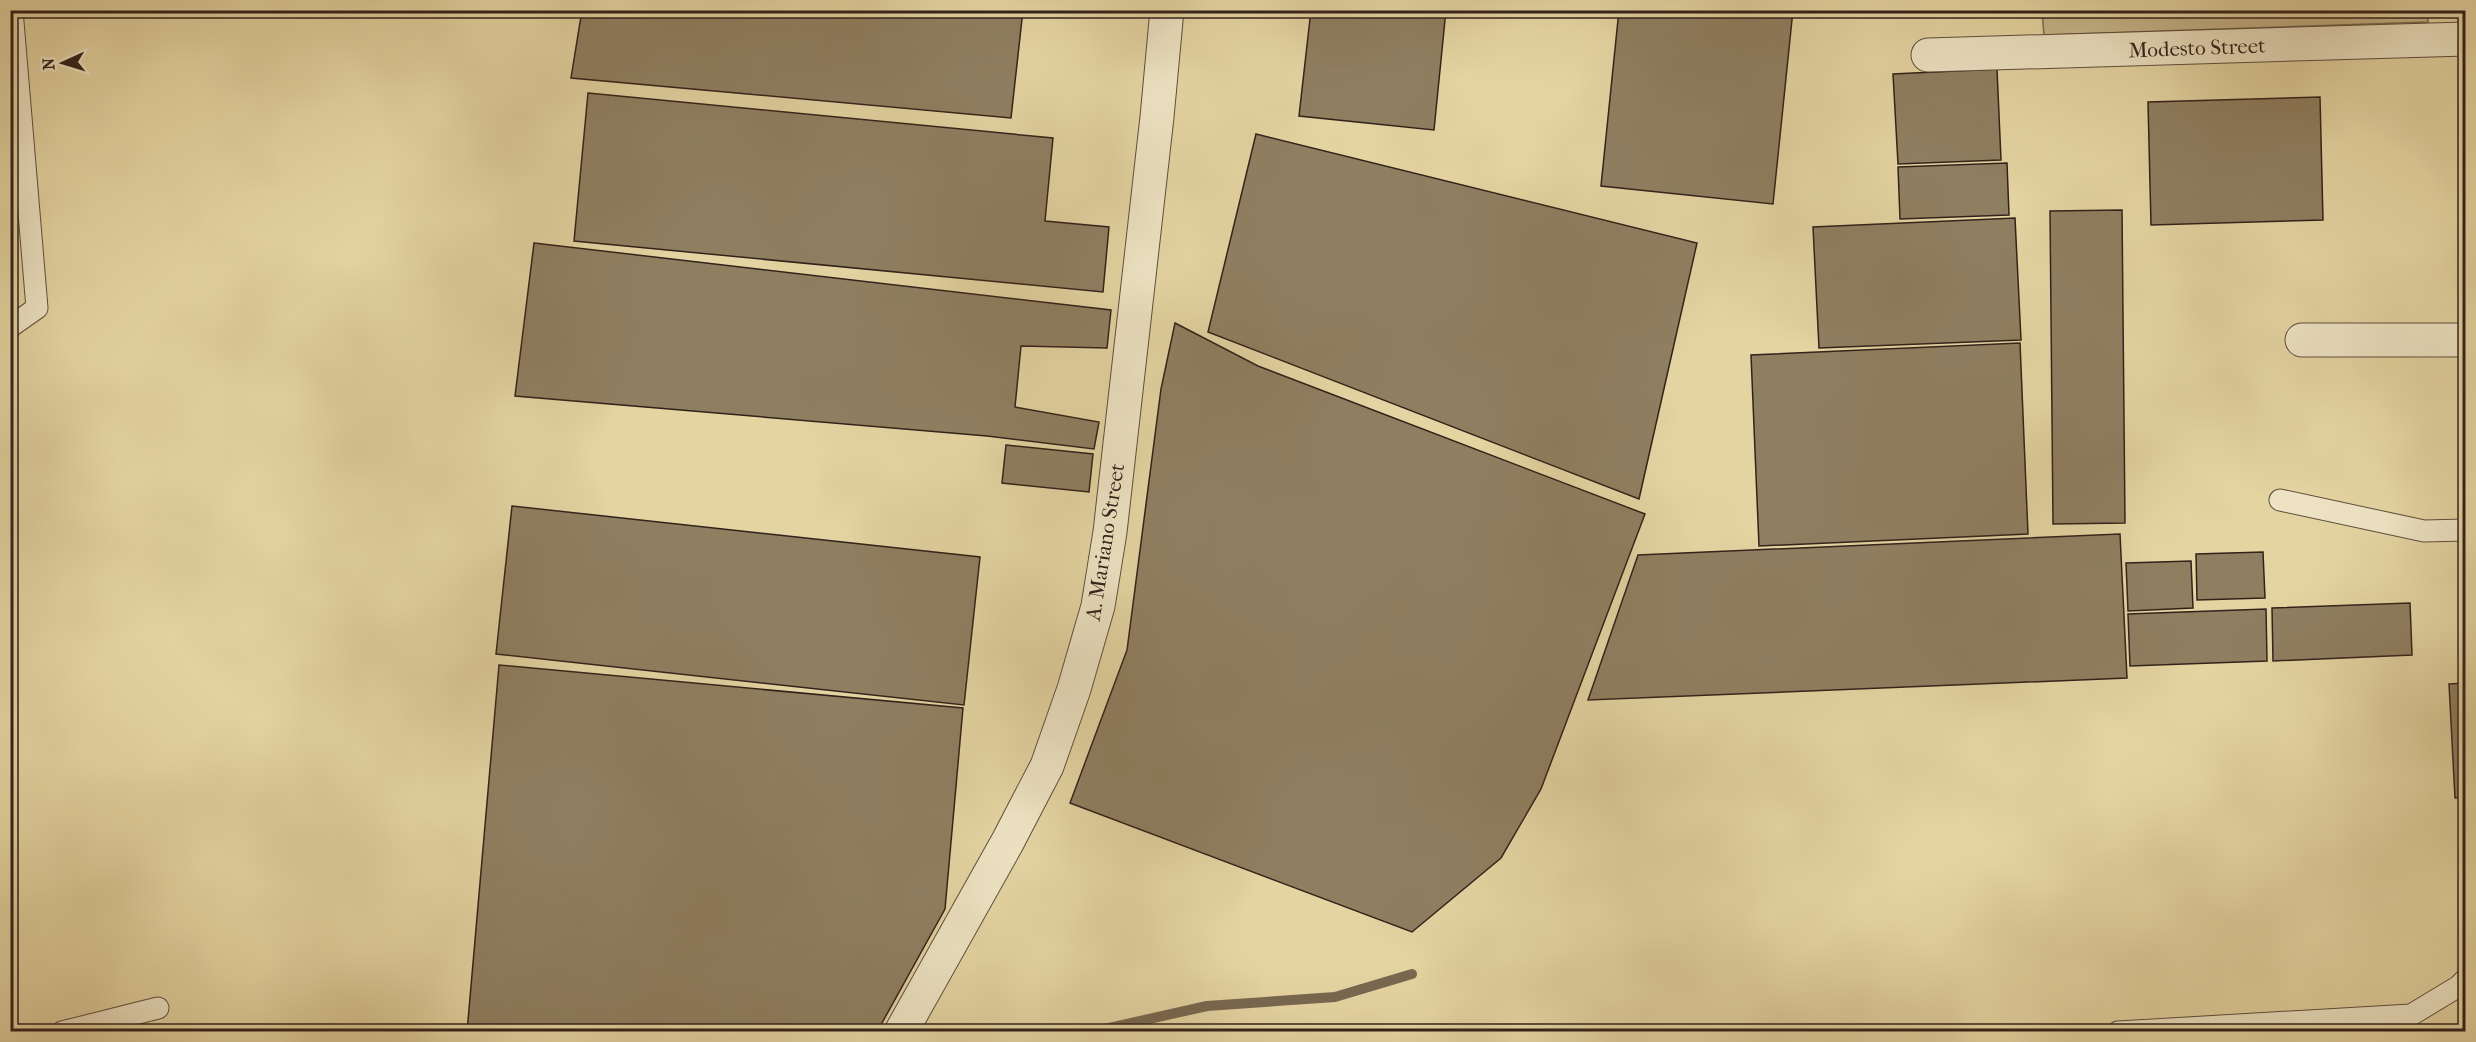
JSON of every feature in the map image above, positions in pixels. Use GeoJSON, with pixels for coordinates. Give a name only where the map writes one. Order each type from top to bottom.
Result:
{"type":"FeatureCollection","features":[{"type":"Feature","properties":{"kind":"street","name":"A. Mariano Street"},"geometry":{"type":"LineString","coordinates":[[901,1032],[1008,841],[1047,766],[1074,689],[1098,606],[1110,532],[1167,10]]}},
{"type":"Feature","properties":{"kind":"street","name":"Modesto Street"},"geometry":{"type":"LineString","coordinates":[[1928,55],[2466,39]]}},
{"type":"Feature","properties":{"kind":"street"},"geometry":{"type":"LineString","coordinates":[[2302,340],[2466,340]]}},
{"type":"Feature","properties":{"kind":"lane"},"geometry":{"type":"LineString","coordinates":[[10,327],[37,308],[12,10]]}},
{"type":"Feature","properties":{"kind":"lane"},"geometry":{"type":"LineString","coordinates":[[2280,500],[2424,531],[2466,530]]}},
{"type":"Feature","properties":{"kind":"lane"},"geometry":{"type":"LineString","coordinates":[[2118,1032],[2411,1015],[2466,979]]}},
{"type":"Feature","properties":{"kind":"lane"},"geometry":{"type":"LineString","coordinates":[[62,1032],[158,1008]]}},
{"type":"Feature","properties":{"kind":"shaded area"},"geometry":{"type":"Polygon","coordinates":[[[2427,10],[2428,22],[2044,35],[2042,11],[2427,10]]]}},
{"type":"Feature","properties":{"kind":"building"},"geometry":{"type":"Polygon","coordinates":[[[582,10],[1023,10],[1011,118],[571,78],[582,10]]]}},
{"type":"Feature","properties":{"kind":"building"},"geometry":{"type":"Polygon","coordinates":[[[1311,10],[1446,10],[1434,130],[1299,116],[1311,10]]]}},
{"type":"Feature","properties":{"kind":"building"},"geometry":{"type":"Polygon","coordinates":[[[1619,10],[1793,10],[1773,204],[1601,186],[1619,10]]]}},
{"type":"Feature","properties":{"kind":"building"},"geometry":{"type":"Polygon","coordinates":[[[1997,69],[2001,160],[1898,164],[1893,74],[1997,69]]]}},
{"type":"Feature","properties":{"kind":"building"},"geometry":{"type":"Polygon","coordinates":[[[588,93],[1053,138],[1045,221],[1109,227],[1103,292],[574,241],[588,93]]]}},
{"type":"Feature","properties":{"kind":"building"},"geometry":{"type":"Polygon","coordinates":[[[2320,97],[2323,220],[2151,225],[2148,102],[2320,97]]]}},
{"type":"Feature","properties":{"kind":"building"},"geometry":{"type":"Polygon","coordinates":[[[1256,134],[1697,243],[1639,499],[1208,332],[1256,134]]]}},
{"type":"Feature","properties":{"kind":"building"},"geometry":{"type":"Polygon","coordinates":[[[2007,163],[2009,215],[1900,219],[1898,167],[2007,163]]]}},
{"type":"Feature","properties":{"kind":"building"},"geometry":{"type":"Polygon","coordinates":[[[2122,210],[2125,523],[2053,524],[2050,211],[2122,210]]]}},
{"type":"Feature","properties":{"kind":"building"},"geometry":{"type":"Polygon","coordinates":[[[2015,218],[2021,340],[1819,348],[1813,227],[2015,218]]]}},
{"type":"Feature","properties":{"kind":"building"},"geometry":{"type":"Polygon","coordinates":[[[534,243],[1111,310],[1107,348],[1021,346],[1015,407],[1099,422],[1094,449],[987,436],[515,396],[534,243]]]}},
{"type":"Feature","properties":{"kind":"building"},"geometry":{"type":"Polygon","coordinates":[[[1175,323],[1258,366],[1645,514],[1541,789],[1501,858],[1412,932],[1070,803],[1127,650],[1161,389],[1175,323]]]}},
{"type":"Feature","properties":{"kind":"building"},"geometry":{"type":"Polygon","coordinates":[[[2020,343],[2028,534],[1759,546],[1751,355],[2020,343]]]}},
{"type":"Feature","properties":{"kind":"building"},"geometry":{"type":"Polygon","coordinates":[[[1006,445],[1093,454],[1089,492],[1002,483],[1006,445]]]}},
{"type":"Feature","properties":{"kind":"building"},"geometry":{"type":"Polygon","coordinates":[[[512,506],[980,557],[964,705],[496,654],[512,506]]]}},
{"type":"Feature","properties":{"kind":"building"},"geometry":{"type":"Polygon","coordinates":[[[2120,534],[2127,678],[1588,700],[1638,555],[2120,534]]]}},
{"type":"Feature","properties":{"kind":"building"},"geometry":{"type":"Polygon","coordinates":[[[2263,552],[2265,598],[2197,600],[2196,554],[2263,552]]]}},
{"type":"Feature","properties":{"kind":"building"},"geometry":{"type":"Polygon","coordinates":[[[2191,561],[2193,608],[2128,611],[2126,563],[2191,561]]]}},
{"type":"Feature","properties":{"kind":"building"},"geometry":{"type":"Polygon","coordinates":[[[2410,603],[2412,655],[2273,661],[2272,608],[2410,603]]]}},
{"type":"Feature","properties":{"kind":"building"},"geometry":{"type":"Polygon","coordinates":[[[2266,609],[2267,661],[2130,666],[2128,614],[2266,609]]]}},
{"type":"Feature","properties":{"kind":"building"},"geometry":{"type":"Polygon","coordinates":[[[499,665],[963,708],[945,909],[877,1032],[467,1032],[499,665]]]}},
{"type":"Feature","properties":{"kind":"building"},"geometry":{"type":"Polygon","coordinates":[[[2466,683],[2466,797],[2455,798],[2449,684],[2466,683]]]}},
{"type":"Feature","properties":{"kind":"waterway"},"geometry":{"type":"LineString","coordinates":[[1091,1032],[1207,1006],[1335,997],[1412,974]]}}]}
